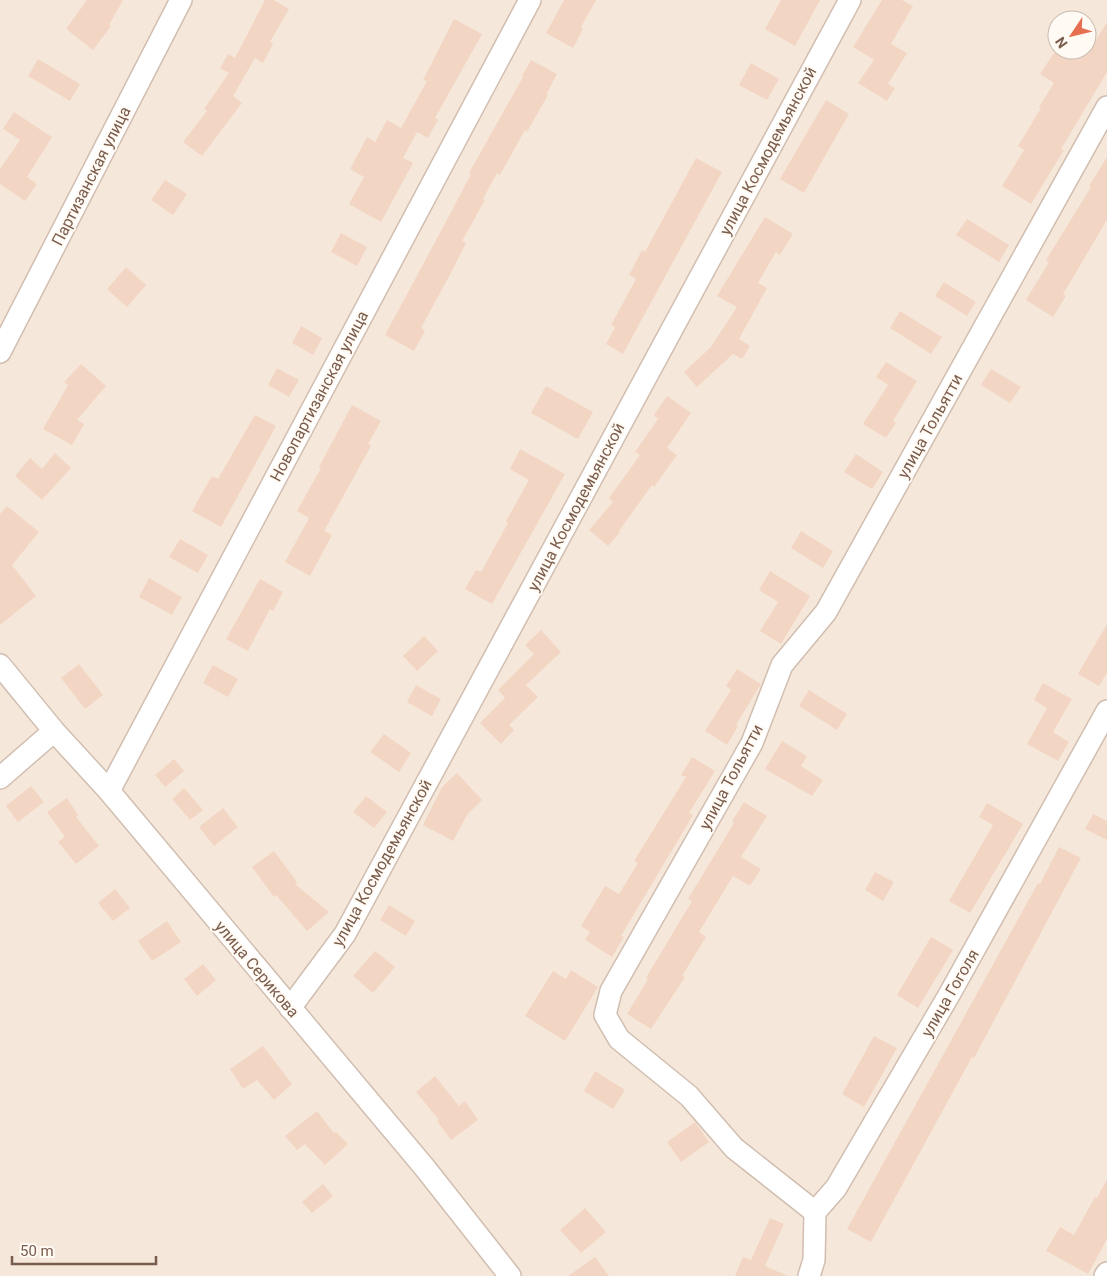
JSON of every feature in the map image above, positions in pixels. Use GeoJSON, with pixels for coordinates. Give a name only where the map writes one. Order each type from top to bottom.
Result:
{"type":"FeatureCollection","features":[{"type":"Feature","properties":{"kind":"street","name":"Партизанская улица"},"geometry":{"type":"LineString","coordinates":[[0,352],[181,0]]}},
{"type":"Feature","properties":{"kind":"street","name":"Новопартизанская улица"},"geometry":{"type":"LineString","coordinates":[[109,791],[530,0]]}},
{"type":"Feature","properties":{"kind":"street","name":"улица Космодемьянской"},"geometry":{"type":"LineString","coordinates":[[290,1008],[345,934],[850,0]]}},
{"type":"Feature","properties":{"kind":"street","name":"улица Тольятти"},"geometry":{"type":"LineString","coordinates":[[815,1212],[734,1148],[689,1096],[619,1039],[605,1015],[612,991],[752,743],[782,665],[826,612],[1107,107]]}},
{"type":"Feature","properties":{"kind":"street","name":"улица Серикова"},"geometry":{"type":"LineString","coordinates":[[0,665],[54,730],[109,791],[424,1168],[510,1276]]}},
{"type":"Feature","properties":{"kind":"street","name":"улица Гоголя"},"geometry":{"type":"LineString","coordinates":[[815,1212],[836,1188],[949,995],[1107,710]]}},
{"type":"Feature","properties":{"kind":"street"},"geometry":{"type":"LineString","coordinates":[[0,778],[54,730]]}},
{"type":"Feature","properties":{"kind":"street"},"geometry":{"type":"LineString","coordinates":[[810,1276],[814,1260],[815,1212]]}},
{"type":"Feature","properties":{"kind":"shaded area"},"geometry":{"type":"Polygon","coordinates":[[[0,0],[1107,0],[1107,1276],[0,1276],[0,0]]]}},
{"type":"Feature","properties":{"kind":"building"},"geometry":{"type":"Polygon","coordinates":[[[87,0],[123,0],[109,25],[111,26],[93,50],[66,29],[87,0]]]}},
{"type":"Feature","properties":{"kind":"building"},"geometry":{"type":"Polygon","coordinates":[[[265,0],[274,0],[289,9],[270,42],[273,44],[263,63],[255,58],[233,96],[242,103],[202,156],[183,142],[207,111],[204,109],[229,73],[220,68],[228,54],[235,58],[265,0]]]}},
{"type":"Feature","properties":{"kind":"building"},"geometry":{"type":"Polygon","coordinates":[[[564,0],[596,0],[581,27],[583,29],[573,48],[546,33],[564,0]]]}},
{"type":"Feature","properties":{"kind":"building"},"geometry":{"type":"Polygon","coordinates":[[[781,0],[820,0],[795,46],[765,29],[781,0]]]}},
{"type":"Feature","properties":{"kind":"building"},"geometry":{"type":"Polygon","coordinates":[[[882,0],[902,0],[913,6],[891,44],[907,53],[888,84],[895,88],[887,101],[858,83],[874,60],[853,47],[882,0]]]}},
{"type":"Feature","properties":{"kind":"building"},"geometry":{"type":"Polygon","coordinates":[[[454,19],[482,34],[435,118],[438,120],[428,138],[417,132],[403,158],[413,163],[381,222],[349,204],[364,177],[350,169],[367,137],[375,142],[387,120],[401,128],[427,81],[423,80],[454,19]]]}},
{"type":"Feature","properties":{"kind":"building"},"geometry":{"type":"Polygon","coordinates":[[[1107,22],[1107,72],[1061,149],[1064,150],[1031,204],[1002,186],[1024,150],[1018,146],[1054,83],[1040,74],[1049,60],[1097,60],[1097,38],[1107,22]]]}},
{"type":"Feature","properties":{"kind":"building"},"geometry":{"type":"Polygon","coordinates":[[[38,59],[80,84],[70,101],[28,76],[38,59]]]}},
{"type":"Feature","properties":{"kind":"building"},"geometry":{"type":"Polygon","coordinates":[[[531,60],[557,74],[546,95],[548,95],[527,132],[525,130],[500,175],[497,173],[483,199],[485,200],[462,241],[466,243],[421,328],[425,331],[414,351],[385,335],[471,174],[469,173],[531,60]]]}},
{"type":"Feature","properties":{"kind":"building"},"geometry":{"type":"Polygon","coordinates":[[[751,63],[779,79],[767,100],[739,85],[751,63]]]}},
{"type":"Feature","properties":{"kind":"building"},"geometry":{"type":"Polygon","coordinates":[[[826,100],[849,114],[804,193],[780,179],[826,100]]]}},
{"type":"Feature","properties":{"kind":"building"},"geometry":{"type":"Polygon","coordinates":[[[14,112],[52,137],[27,177],[37,184],[25,201],[0,184],[0,169],[20,140],[3,129],[14,112]]]}},
{"type":"Feature","properties":{"kind":"building"},"geometry":{"type":"Polygon","coordinates":[[[1107,157],[1107,220],[1063,294],[1066,296],[1053,317],[1026,300],[1049,262],[1046,260],[1091,187],[1089,186],[1107,157]]]}},
{"type":"Feature","properties":{"kind":"building"},"geometry":{"type":"Polygon","coordinates":[[[696,158],[722,172],[623,354],[606,344],[615,327],[611,325],[636,279],[629,275],[642,250],[645,252],[696,158]]]}},
{"type":"Feature","properties":{"kind":"building"},"geometry":{"type":"Polygon","coordinates":[[[165,180],[187,194],[173,215],[151,200],[165,180]]]}},
{"type":"Feature","properties":{"kind":"building"},"geometry":{"type":"Polygon","coordinates":[[[765,217],[793,234],[780,255],[776,252],[758,283],[767,288],[739,339],[750,346],[742,359],[733,354],[697,387],[684,372],[710,348],[737,307],[717,296],[765,217]]]}},
{"type":"Feature","properties":{"kind":"building"},"geometry":{"type":"Polygon","coordinates":[[[967,219],[1009,245],[999,262],[956,235],[967,219]]]}},
{"type":"Feature","properties":{"kind":"building"},"geometry":{"type":"Polygon","coordinates":[[[341,233],[367,247],[357,266],[331,252],[341,233]]]}},
{"type":"Feature","properties":{"kind":"building"},"geometry":{"type":"Polygon","coordinates":[[[126,267],[146,285],[127,307],[107,289],[126,267]]]}},
{"type":"Feature","properties":{"kind":"building"},"geometry":{"type":"Polygon","coordinates":[[[944,282],[976,302],[967,316],[935,296],[944,282]]]}},
{"type":"Feature","properties":{"kind":"building"},"geometry":{"type":"Polygon","coordinates":[[[900,311],[942,337],[931,354],[890,328],[900,311]]]}},
{"type":"Feature","properties":{"kind":"building"},"geometry":{"type":"Polygon","coordinates":[[[301,326],[322,338],[313,355],[292,343],[301,326]]]}},
{"type":"Feature","properties":{"kind":"building"},"geometry":{"type":"Polygon","coordinates":[[[886,362],[917,381],[893,421],[896,423],[886,438],[863,424],[888,385],[876,377],[886,362]]]}},
{"type":"Feature","properties":{"kind":"building"},"geometry":{"type":"Polygon","coordinates":[[[81,364],[106,386],[77,420],[84,424],[72,445],[43,429],[68,385],[64,382],[81,364]]]}},
{"type":"Feature","properties":{"kind":"building"},"geometry":{"type":"Polygon","coordinates":[[[277,368],[299,380],[289,397],[268,385],[277,368]]]}},
{"type":"Feature","properties":{"kind":"building"},"geometry":{"type":"Polygon","coordinates":[[[991,369],[1021,387],[1010,403],[981,385],[991,369]]]}},
{"type":"Feature","properties":{"kind":"building"},"geometry":{"type":"Polygon","coordinates":[[[546,386],[593,412],[578,439],[531,413],[546,386]]]}},
{"type":"Feature","properties":{"kind":"building"},"geometry":{"type":"Polygon","coordinates":[[[667,396],[691,413],[667,448],[677,455],[654,487],[652,485],[620,532],[608,546],[589,530],[613,502],[609,498],[640,455],[635,452],[658,419],[654,415],[667,396]]]}},
{"type":"Feature","properties":{"kind":"building"},"geometry":{"type":"Polygon","coordinates":[[[352,405],[381,421],[368,444],[371,446],[324,531],[332,535],[310,576],[285,562],[309,518],[297,511],[352,405]]]}},
{"type":"Feature","properties":{"kind":"building"},"geometry":{"type":"Polygon","coordinates":[[[255,415],[276,426],[221,527],[192,511],[212,476],[218,479],[255,415]]]}},
{"type":"Feature","properties":{"kind":"building"},"geometry":{"type":"Polygon","coordinates":[[[520,449],[565,474],[492,604],[465,589],[476,570],[481,572],[529,480],[510,469],[520,449]]]}},
{"type":"Feature","properties":{"kind":"building"},"geometry":{"type":"Polygon","coordinates":[[[55,453],[71,468],[42,500],[15,476],[30,458],[42,469],[55,453]]]}},
{"type":"Feature","properties":{"kind":"building"},"geometry":{"type":"Polygon","coordinates":[[[856,454],[883,472],[872,489],[844,472],[856,454]]]}},
{"type":"Feature","properties":{"kind":"building"},"geometry":{"type":"Polygon","coordinates":[[[7,506],[39,532],[12,565],[36,596],[0,625],[0,514],[7,506]]]}},
{"type":"Feature","properties":{"kind":"building"},"geometry":{"type":"Polygon","coordinates":[[[801,531],[833,551],[823,568],[791,548],[801,531]]]}},
{"type":"Feature","properties":{"kind":"building"},"geometry":{"type":"Polygon","coordinates":[[[180,539],[208,555],[198,573],[169,557],[180,539]]]}},
{"type":"Feature","properties":{"kind":"building"},"geometry":{"type":"Polygon","coordinates":[[[770,571],[810,596],[781,644],[760,631],[778,602],[759,590],[770,571]]]}},
{"type":"Feature","properties":{"kind":"building"},"geometry":{"type":"Polygon","coordinates":[[[149,578],[182,597],[172,615],[139,597],[149,578]]]}},
{"type":"Feature","properties":{"kind":"building"},"geometry":{"type":"Polygon","coordinates":[[[260,579],[283,592],[273,611],[270,609],[248,651],[226,639],[260,579]]]}},
{"type":"Feature","properties":{"kind":"building"},"geometry":{"type":"Polygon","coordinates":[[[1107,624],[1107,673],[1099,686],[1078,674],[1107,624]]]}},
{"type":"Feature","properties":{"kind":"building"},"geometry":{"type":"Polygon","coordinates":[[[541,630],[561,652],[526,685],[538,697],[509,725],[514,730],[501,744],[480,723],[505,698],[498,690],[534,654],[525,645],[541,630]]]}},
{"type":"Feature","properties":{"kind":"building"},"geometry":{"type":"Polygon","coordinates":[[[424,636],[438,651],[417,671],[403,656],[424,636]]]}},
{"type":"Feature","properties":{"kind":"building"},"geometry":{"type":"Polygon","coordinates":[[[79,664],[103,695],[85,709],[61,678],[79,664]]]}},
{"type":"Feature","properties":{"kind":"building"},"geometry":{"type":"Polygon","coordinates":[[[213,665],[238,679],[228,697],[203,683],[213,665]]]}},
{"type":"Feature","properties":{"kind":"building"},"geometry":{"type":"Polygon","coordinates":[[[737,669],[761,684],[736,725],[738,726],[727,745],[705,731],[731,690],[726,686],[737,669]]]}},
{"type":"Feature","properties":{"kind":"building"},"geometry":{"type":"Polygon","coordinates":[[[1043,683],[1072,699],[1053,732],[1069,742],[1058,761],[1027,744],[1047,708],[1034,700],[1043,683]]]}},
{"type":"Feature","properties":{"kind":"building"},"geometry":{"type":"Polygon","coordinates":[[[416,685],[441,699],[432,716],[407,702],[416,685]]]}},
{"type":"Feature","properties":{"kind":"building"},"geometry":{"type":"Polygon","coordinates":[[[809,690],[847,714],[837,730],[799,706],[809,690]]]}},
{"type":"Feature","properties":{"kind":"building"},"geometry":{"type":"Polygon","coordinates":[[[384,734],[411,753],[399,772],[370,752],[384,734]]]}},
{"type":"Feature","properties":{"kind":"building"},"geometry":{"type":"Polygon","coordinates":[[[782,741],[807,756],[801,766],[823,780],[812,796],[765,769],[782,741]]]}},
{"type":"Feature","properties":{"kind":"building"},"geometry":{"type":"Polygon","coordinates":[[[692,757],[715,771],[689,813],[693,815],[621,936],[624,937],[612,957],[585,940],[590,932],[581,926],[605,886],[619,894],[638,863],[634,861],[686,777],[681,775],[692,757]]]}},
{"type":"Feature","properties":{"kind":"building"},"geometry":{"type":"Polygon","coordinates":[[[174,759],[184,771],[165,787],[155,775],[174,759]]]}},
{"type":"Feature","properties":{"kind":"building"},"geometry":{"type":"Polygon","coordinates":[[[457,773],[482,800],[467,815],[453,841],[423,825],[442,787],[457,773]]]}},
{"type":"Feature","properties":{"kind":"building"},"geometry":{"type":"Polygon","coordinates":[[[31,786],[44,802],[18,822],[6,806],[31,786]]]}},
{"type":"Feature","properties":{"kind":"building"},"geometry":{"type":"Polygon","coordinates":[[[184,788],[203,810],[190,820],[172,799],[184,788]]]}},
{"type":"Feature","properties":{"kind":"building"},"geometry":{"type":"Polygon","coordinates":[[[366,796],[387,812],[374,828],[353,812],[366,796]]]}},
{"type":"Feature","properties":{"kind":"building"},"geometry":{"type":"Polygon","coordinates":[[[67,798],[78,815],[76,817],[99,846],[76,864],[58,842],[65,837],[47,812],[67,798]]]}},
{"type":"Feature","properties":{"kind":"building"},"geometry":{"type":"Polygon","coordinates":[[[744,802],[767,816],[741,857],[761,869],[750,886],[733,876],[699,932],[706,937],[682,976],[685,977],[651,1029],[627,1014],[692,901],[688,899],[734,823],[732,821],[744,802]]]}},
{"type":"Feature","properties":{"kind":"building"},"geometry":{"type":"Polygon","coordinates":[[[987,803],[1023,824],[970,913],[949,901],[993,825],[979,817],[987,803]]]}},
{"type":"Feature","properties":{"kind":"building"},"geometry":{"type":"Polygon","coordinates":[[[223,808],[238,827],[214,846],[199,827],[223,808]]]}},
{"type":"Feature","properties":{"kind":"building"},"geometry":{"type":"Polygon","coordinates":[[[1093,814],[1107,821],[1107,840],[1085,829],[1093,814]]]}},
{"type":"Feature","properties":{"kind":"building"},"geometry":{"type":"Polygon","coordinates":[[[1059,847],[1081,858],[974,1058],[972,1057],[871,1242],[847,1229],[1059,847]]]}},
{"type":"Feature","properties":{"kind":"building"},"geometry":{"type":"Polygon","coordinates":[[[274,851],[297,882],[295,884],[329,912],[307,931],[276,895],[274,897],[252,867],[274,851]]]}},
{"type":"Feature","properties":{"kind":"building"},"geometry":{"type":"Polygon","coordinates":[[[875,872],[894,882],[883,901],[865,890],[875,872]]]}},
{"type":"Feature","properties":{"kind":"building"},"geometry":{"type":"Polygon","coordinates":[[[115,889],[130,908],[113,921],[98,903],[115,889]]]}},
{"type":"Feature","properties":{"kind":"building"},"geometry":{"type":"Polygon","coordinates":[[[389,905],[415,921],[406,936],[380,920],[389,905]]]}},
{"type":"Feature","properties":{"kind":"building"},"geometry":{"type":"Polygon","coordinates":[[[167,921],[181,942],[152,961],[138,941],[167,921]]]}},
{"type":"Feature","properties":{"kind":"building"},"geometry":{"type":"Polygon","coordinates":[[[931,937],[953,950],[918,1008],[897,995],[931,937]]]}},
{"type":"Feature","properties":{"kind":"building"},"geometry":{"type":"Polygon","coordinates":[[[375,951],[395,967],[373,993],[353,976],[375,951]]]}},
{"type":"Feature","properties":{"kind":"building"},"geometry":{"type":"Polygon","coordinates":[[[203,964],[216,980],[197,996],[184,979],[203,964]]]}},
{"type":"Feature","properties":{"kind":"building"},"geometry":{"type":"Polygon","coordinates":[[[571,970],[598,987],[565,1041],[525,1016],[553,971],[566,979],[571,970]]]}},
{"type":"Feature","properties":{"kind":"building"},"geometry":{"type":"Polygon","coordinates":[[[874,1036],[897,1048],[864,1107],[842,1094],[874,1036]]]}},
{"type":"Feature","properties":{"kind":"building"},"geometry":{"type":"Polygon","coordinates":[[[263,1046],[292,1084],[274,1100],[257,1080],[243,1089],[230,1069],[263,1046]]]}},
{"type":"Feature","properties":{"kind":"building"},"geometry":{"type":"Polygon","coordinates":[[[595,1071],[625,1090],[613,1109],[584,1091],[595,1071]]]}},
{"type":"Feature","properties":{"kind":"building"},"geometry":{"type":"Polygon","coordinates":[[[435,1076],[459,1106],[465,1101],[478,1120],[451,1140],[437,1121],[439,1120],[416,1092],[435,1076]]]}},
{"type":"Feature","properties":{"kind":"building"},"geometry":{"type":"Polygon","coordinates":[[[317,1111],[334,1133],[336,1132],[348,1144],[325,1165],[305,1144],[297,1150],[285,1136],[317,1111]]]}},
{"type":"Feature","properties":{"kind":"building"},"geometry":{"type":"Polygon","coordinates":[[[695,1122],[709,1142],[681,1162],[667,1142],[695,1122]]]}},
{"type":"Feature","properties":{"kind":"building"},"geometry":{"type":"Polygon","coordinates":[[[1107,1179],[1107,1239],[1088,1274],[1046,1251],[1060,1227],[1074,1235],[1107,1179]]]}},
{"type":"Feature","properties":{"kind":"building"},"geometry":{"type":"Polygon","coordinates":[[[323,1184],[333,1196],[312,1213],[302,1202],[323,1184]]]}},
{"type":"Feature","properties":{"kind":"building"},"geometry":{"type":"Polygon","coordinates":[[[585,1208],[606,1232],[581,1253],[560,1230],[585,1208]]]}},
{"type":"Feature","properties":{"kind":"building"},"geometry":{"type":"Polygon","coordinates":[[[770,1218],[784,1224],[765,1266],[788,1276],[735,1276],[743,1257],[751,1260],[770,1218]]]}},
{"type":"Feature","properties":{"kind":"building"},"geometry":{"type":"Polygon","coordinates":[[[595,1257],[609,1276],[568,1276],[595,1257]]]}}]}
